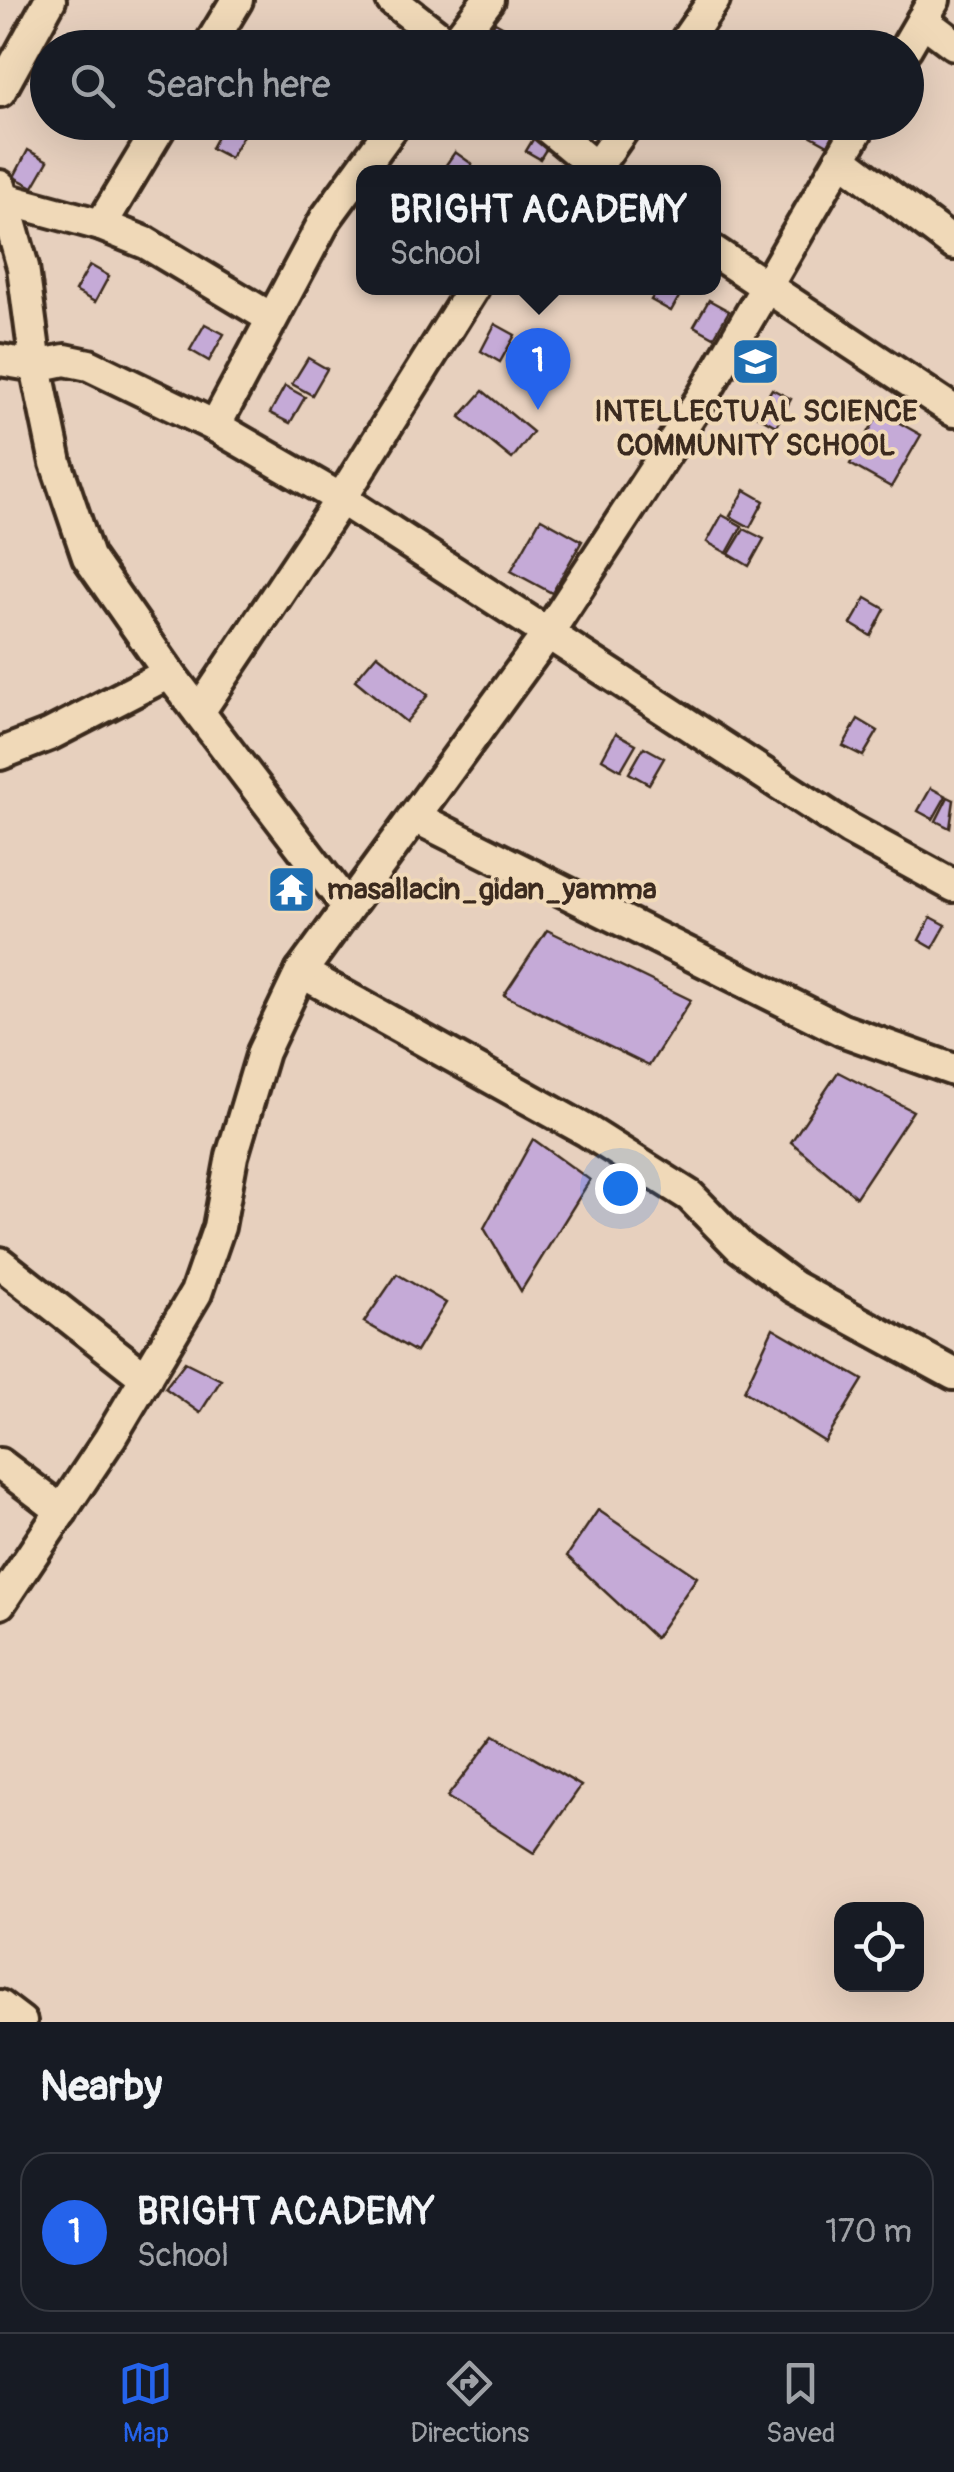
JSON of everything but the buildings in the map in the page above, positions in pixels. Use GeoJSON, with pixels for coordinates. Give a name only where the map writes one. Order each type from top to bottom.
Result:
{"type":"FeatureCollection","features":[{"type":"Feature","properties":{"kind":"street"},"geometry":{"type":"LineString","coordinates":[[34,30],[50,0]]}},
{"type":"Feature","properties":{"kind":"street"},"geometry":{"type":"LineString","coordinates":[[219,30],[238,0]]}},
{"type":"Feature","properties":{"kind":"street"},"geometry":{"type":"LineString","coordinates":[[392,0],[430,30]]}},
{"type":"Feature","properties":{"kind":"street"},"geometry":{"type":"LineString","coordinates":[[465,30],[488,0]]}},
{"type":"Feature","properties":{"kind":"street"},"geometry":{"type":"LineString","coordinates":[[693,30],[714,0]]}},
{"type":"Feature","properties":{"kind":"street"},"geometry":{"type":"LineString","coordinates":[[928,10],[954,44]]}},
{"type":"Feature","properties":{"kind":"street"},"geometry":{"type":"LineString","coordinates":[[0,91],[30,36]]}},
{"type":"Feature","properties":{"kind":"street"},"geometry":{"type":"LineString","coordinates":[[101,224],[151,140]]}},
{"type":"Feature","properties":{"kind":"street"},"geometry":{"type":"LineString","coordinates":[[365,165],[383,140]]}},
{"type":"Feature","properties":{"kind":"street"},"geometry":{"type":"LineString","coordinates":[[602,165],[617,140]]}},
{"type":"Feature","properties":{"kind":"street"},"geometry":{"type":"LineString","coordinates":[[0,1603],[62,1512],[196,1292],[219,1228],[232,1156],[263,1052],[301,972],[346,905],[415,818],[546,636],[703,396],[852,140]]}},
{"type":"Feature","properties":{"kind":"street"},"geometry":{"type":"LineString","coordinates":[[841,160],[954,244]]}},
{"type":"Feature","properties":{"kind":"street"},"geometry":{"type":"LineString","coordinates":[[215,426],[326,218],[356,177]]}},
{"type":"Feature","properties":{"kind":"street"},"geometry":{"type":"LineString","coordinates":[[3,192],[101,224],[146,244],[270,318]]}},
{"type":"Feature","properties":{"kind":"street"},"geometry":{"type":"LineString","coordinates":[[3,192],[23,266],[36,366],[56,463],[88,557],[168,672],[346,905]]}},
{"type":"Feature","properties":{"kind":"street"},"geometry":{"type":"LineString","coordinates":[[721,257],[954,410]]}},
{"type":"Feature","properties":{"kind":"street"},"geometry":{"type":"LineString","coordinates":[[199,712],[340,499],[468,295]]}},
{"type":"Feature","properties":{"kind":"street"},"geometry":{"type":"LineString","coordinates":[[0,360],[36,366],[65,360],[89,365],[215,426],[340,499],[849,829],[954,886]]}},
{"type":"Feature","properties":{"kind":"street"},"geometry":{"type":"LineString","coordinates":[[0,754],[48,735],[168,672]]}},
{"type":"Feature","properties":{"kind":"street"},"geometry":{"type":"LineString","coordinates":[[415,818],[842,1030],[954,1070]]}},
{"type":"Feature","properties":{"kind":"street"},"geometry":{"type":"LineString","coordinates":[[301,972],[587,1130],[690,1196],[740,1247],[794,1287],[954,1374]]}},
{"type":"Feature","properties":{"kind":"street"},"geometry":{"type":"LineString","coordinates":[[0,1263],[146,1378]]}},
{"type":"Feature","properties":{"kind":"street"},"geometry":{"type":"LineString","coordinates":[[0,1464],[62,1512]]}},
{"type":"Feature","properties":{"kind":"street"},"geometry":{"type":"LineString","coordinates":[[0,2006],[22,2022]]}},
{"type":"Feature","properties":{"kind":"place","name":"INTELLECTUAL SCIENCE COMMUNITY SCHOOL"},"geometry":{"type":"Point","coordinates":[756,362]}},
{"type":"Feature","properties":{"kind":"place","name":"BRIGHT ACADEMY"},"geometry":{"type":"Point","coordinates":[538,410]}},
{"type":"Feature","properties":{"kind":"place","name":"masallacin_gidan_yamma"},"geometry":{"type":"Point","coordinates":[292,889]}}]}
